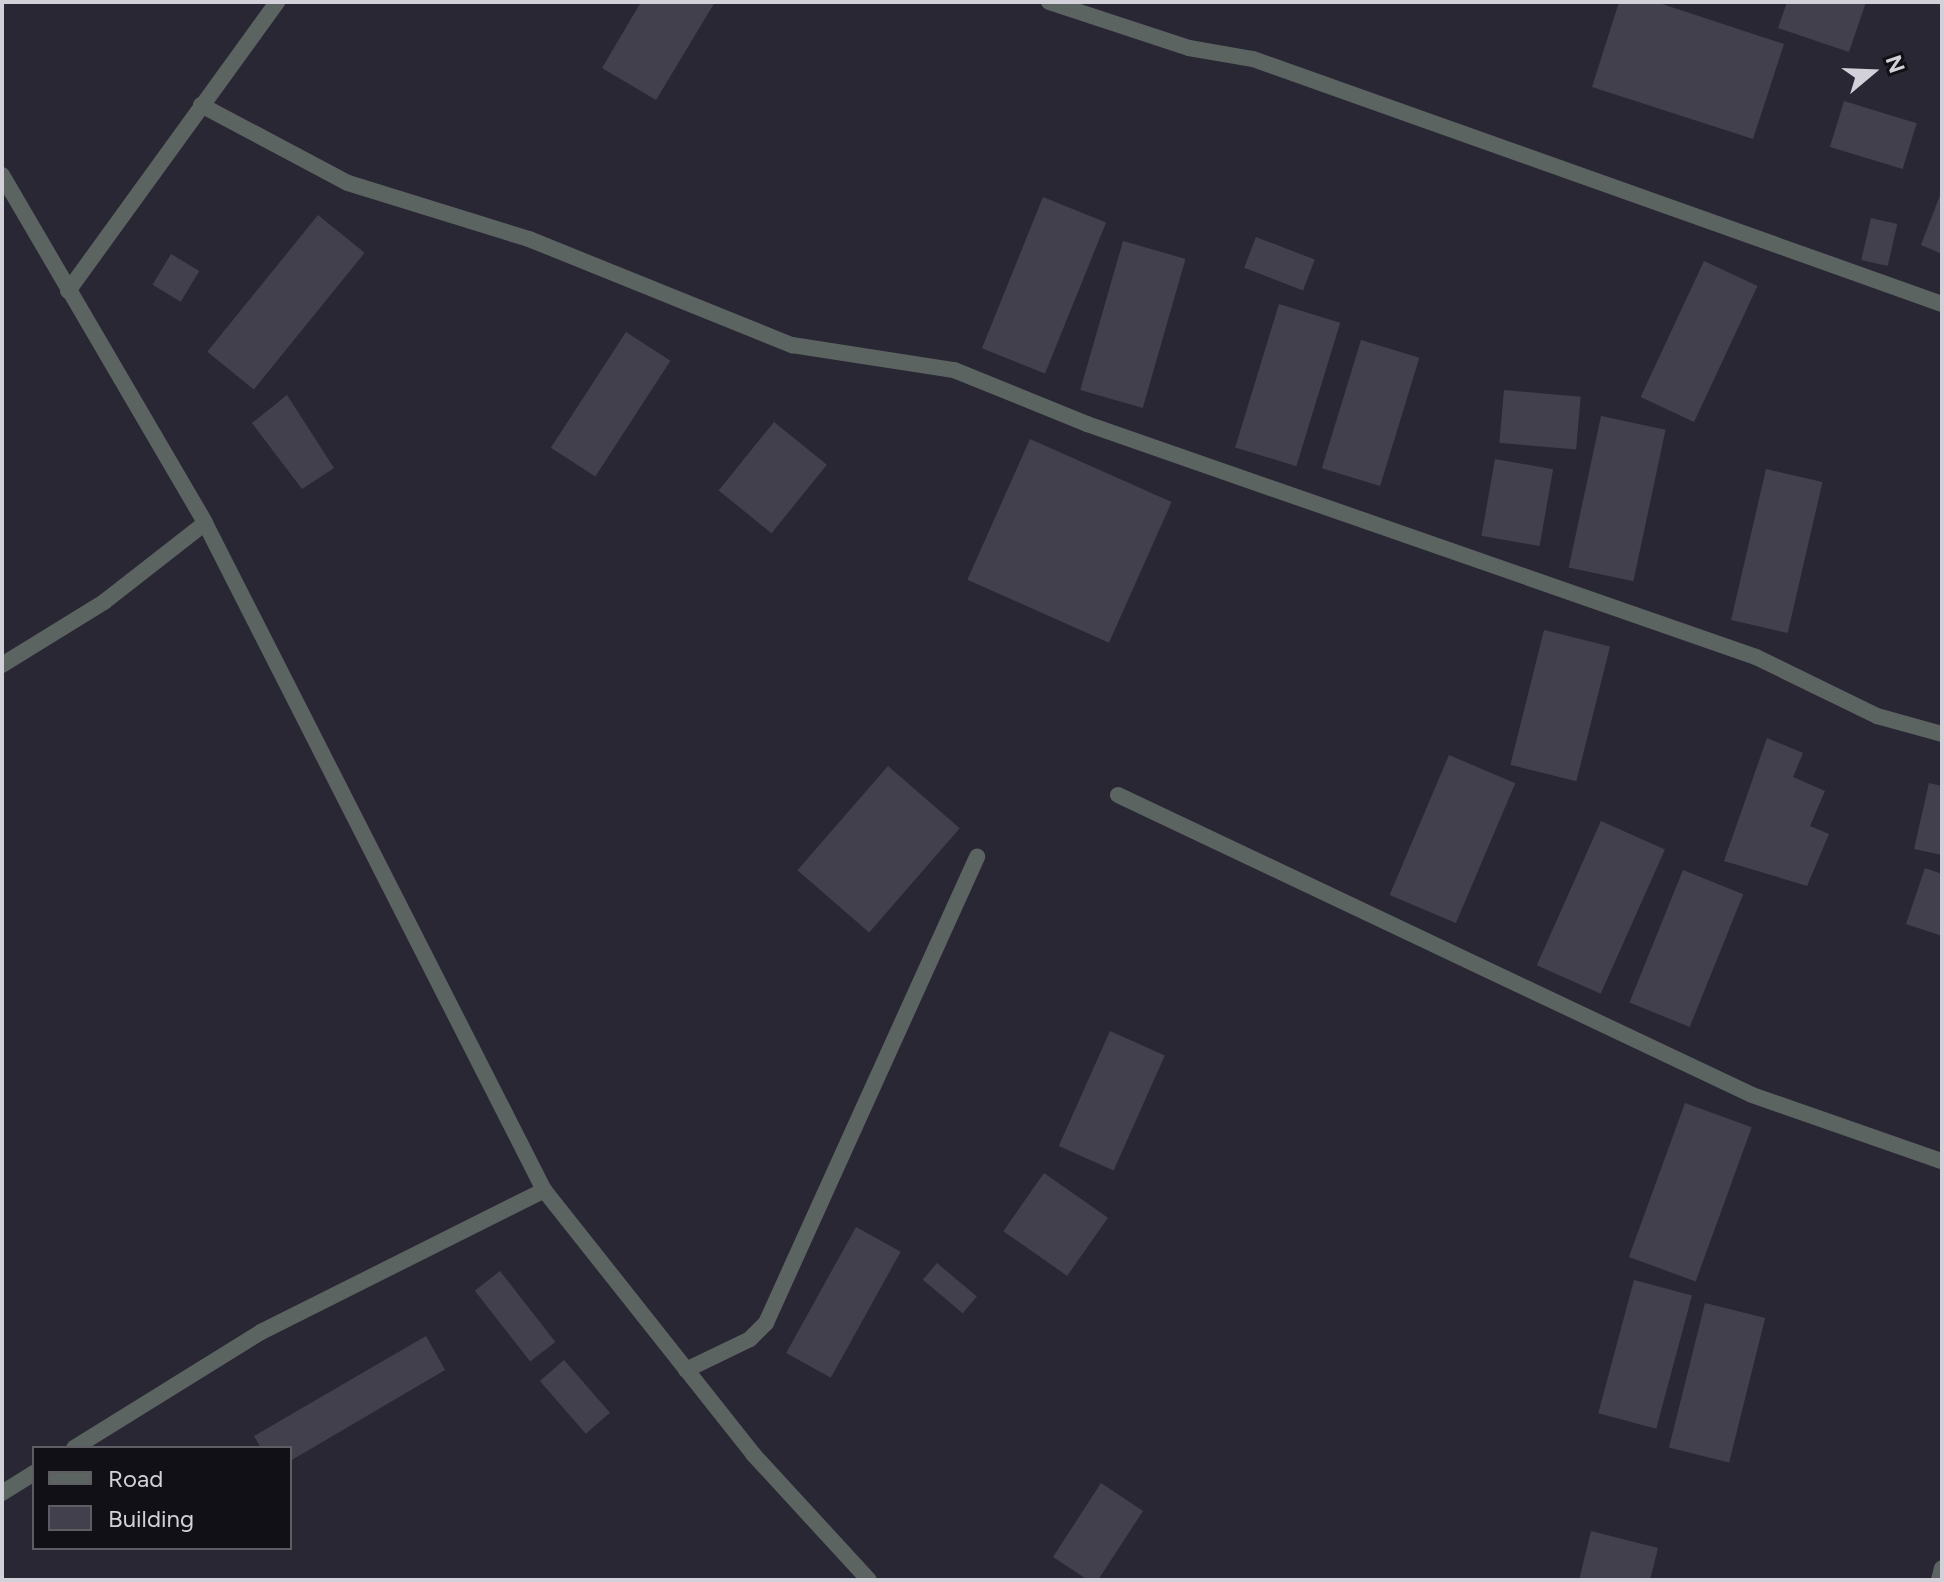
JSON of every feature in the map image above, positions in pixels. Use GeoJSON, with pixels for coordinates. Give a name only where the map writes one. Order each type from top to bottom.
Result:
{"type":"FeatureCollection","features":[{"type":"Feature","properties":{"kind":"street"},"geometry":{"type":"LineString","coordinates":[[68,291],[277,2]]}},
{"type":"Feature","properties":{"kind":"street"},"geometry":{"type":"LineString","coordinates":[[1049,2],[1189,48],[1253,59],[1942,304]]}},
{"type":"Feature","properties":{"kind":"street"},"geometry":{"type":"LineString","coordinates":[[201,105],[348,183],[529,239],[792,345],[954,370],[1087,424],[1756,657],[1877,716],[1942,734]]}},
{"type":"Feature","properties":{"kind":"street"},"geometry":{"type":"LineString","coordinates":[[2,175],[205,523],[544,1190],[686,1370],[869,1580]]}},
{"type":"Feature","properties":{"kind":"street"},"geometry":{"type":"LineString","coordinates":[[2,665],[104,602],[205,523]]}},
{"type":"Feature","properties":{"kind":"street"},"geometry":{"type":"LineString","coordinates":[[1118,795],[1752,1095],[1942,1161]]}},
{"type":"Feature","properties":{"kind":"street"},"geometry":{"type":"LineString","coordinates":[[686,1370],[750,1339],[766,1323],[977,857]]}},
{"type":"Feature","properties":{"kind":"street"},"geometry":{"type":"LineString","coordinates":[[77,1446],[261,1332],[544,1190]]}},
{"type":"Feature","properties":{"kind":"street"},"geometry":{"type":"LineString","coordinates":[[2,1493],[32,1474]]}},
{"type":"Feature","properties":{"kind":"street"},"geometry":{"type":"LineString","coordinates":[[1939,1580],[1942,1568]]}},
{"type":"Feature","properties":{"kind":"building"},"geometry":{"type":"Polygon","coordinates":[[[641,2],[715,2],[656,100],[602,68],[641,2]]]}},
{"type":"Feature","properties":{"kind":"building"},"geometry":{"type":"Polygon","coordinates":[[[1619,2],[1656,2],[1784,44],[1753,139],[1592,87],[1619,2]]]}},
{"type":"Feature","properties":{"kind":"building"},"geometry":{"type":"Polygon","coordinates":[[[1787,2],[1866,2],[1849,52],[1778,28],[1787,2]]]}},
{"type":"Feature","properties":{"kind":"building"},"geometry":{"type":"Polygon","coordinates":[[[1844,101],[1917,123],[1903,169],[1830,147],[1844,101]]]}},
{"type":"Feature","properties":{"kind":"building"},"geometry":{"type":"Polygon","coordinates":[[[1942,190],[1942,254],[1921,245],[1942,190]]]}},
{"type":"Feature","properties":{"kind":"building"},"geometry":{"type":"Polygon","coordinates":[[[1043,197],[1106,222],[1045,374],[982,348],[1043,197]]]}},
{"type":"Feature","properties":{"kind":"building"},"geometry":{"type":"Polygon","coordinates":[[[318,215],[365,253],[254,390],[207,352],[318,215]]]}},
{"type":"Feature","properties":{"kind":"building"},"geometry":{"type":"Polygon","coordinates":[[[1871,218],[1897,224],[1888,266],[1861,260],[1871,218]]]}},
{"type":"Feature","properties":{"kind":"building"},"geometry":{"type":"Polygon","coordinates":[[[1256,237],[1315,260],[1303,290],[1244,268],[1256,237]]]}},
{"type":"Feature","properties":{"kind":"building"},"geometry":{"type":"Polygon","coordinates":[[[1123,241],[1185,259],[1143,408],[1080,390],[1123,241]]]}},
{"type":"Feature","properties":{"kind":"building"},"geometry":{"type":"Polygon","coordinates":[[[171,254],[199,271],[181,302],[152,285],[171,254]]]}},
{"type":"Feature","properties":{"kind":"building"},"geometry":{"type":"Polygon","coordinates":[[[1704,261],[1757,286],[1694,422],[1641,397],[1704,261]]]}},
{"type":"Feature","properties":{"kind":"building"},"geometry":{"type":"Polygon","coordinates":[[[1279,304],[1340,323],[1296,466],[1235,447],[1279,304]]]}},
{"type":"Feature","properties":{"kind":"building"},"geometry":{"type":"Polygon","coordinates":[[[626,332],[670,361],[595,477],[551,448],[626,332]]]}},
{"type":"Feature","properties":{"kind":"building"},"geometry":{"type":"Polygon","coordinates":[[[1361,340],[1419,358],[1380,486],[1322,468],[1361,340]]]}},
{"type":"Feature","properties":{"kind":"building"},"geometry":{"type":"Polygon","coordinates":[[[1504,390],[1581,397],[1576,450],[1499,443],[1504,390]]]}},
{"type":"Feature","properties":{"kind":"building"},"geometry":{"type":"Polygon","coordinates":[[[287,395],[334,468],[302,489],[252,423],[287,395]]]}},
{"type":"Feature","properties":{"kind":"building"},"geometry":{"type":"Polygon","coordinates":[[[1601,416],[1666,430],[1633,581],[1569,568],[1601,416]]]}},
{"type":"Feature","properties":{"kind":"building"},"geometry":{"type":"Polygon","coordinates":[[[774,422],[827,465],[771,533],[719,490],[774,422]]]}},
{"type":"Feature","properties":{"kind":"building"},"geometry":{"type":"Polygon","coordinates":[[[1030,439],[1172,502],[1109,643],[967,580],[1030,439]]]}},
{"type":"Feature","properties":{"kind":"building"},"geometry":{"type":"Polygon","coordinates":[[[1495,459],[1553,469],[1540,546],[1481,536],[1495,459]]]}},
{"type":"Feature","properties":{"kind":"building"},"geometry":{"type":"Polygon","coordinates":[[[1766,469],[1823,482],[1788,633],[1731,620],[1766,469]]]}},
{"type":"Feature","properties":{"kind":"building"},"geometry":{"type":"Polygon","coordinates":[[[1544,630],[1610,646],[1576,781],[1510,765],[1544,630]]]}},
{"type":"Feature","properties":{"kind":"building"},"geometry":{"type":"Polygon","coordinates":[[[1767,738],[1803,753],[1793,777],[1825,791],[1810,826],[1829,834],[1807,886],[1724,861],[1767,738]]]}},
{"type":"Feature","properties":{"kind":"building"},"geometry":{"type":"Polygon","coordinates":[[[1449,755],[1515,783],[1456,923],[1390,895],[1449,755]]]}},
{"type":"Feature","properties":{"kind":"building"},"geometry":{"type":"Polygon","coordinates":[[[888,766],[960,828],[869,932],[797,870],[888,766]]]}},
{"type":"Feature","properties":{"kind":"building"},"geometry":{"type":"Polygon","coordinates":[[[1929,783],[1942,786],[1942,855],[1914,849],[1929,783]]]}},
{"type":"Feature","properties":{"kind":"building"},"geometry":{"type":"Polygon","coordinates":[[[1601,821],[1665,849],[1601,994],[1537,965],[1601,821]]]}},
{"type":"Feature","properties":{"kind":"building"},"geometry":{"type":"Polygon","coordinates":[[[1925,868],[1942,874],[1942,936],[1906,924],[1925,868]]]}},
{"type":"Feature","properties":{"kind":"building"},"geometry":{"type":"Polygon","coordinates":[[[1683,870],[1743,894],[1690,1027],[1629,1003],[1683,870]]]}},
{"type":"Feature","properties":{"kind":"building"},"geometry":{"type":"Polygon","coordinates":[[[1110,1031],[1165,1055],[1114,1171],[1059,1146],[1110,1031]]]}},
{"type":"Feature","properties":{"kind":"building"},"geometry":{"type":"Polygon","coordinates":[[[1685,1103],[1752,1127],[1696,1281],[1629,1257],[1685,1103]]]}},
{"type":"Feature","properties":{"kind":"building"},"geometry":{"type":"Polygon","coordinates":[[[1044,1173],[1108,1218],[1067,1276],[1003,1231],[1044,1173]]]}},
{"type":"Feature","properties":{"kind":"building"},"geometry":{"type":"Polygon","coordinates":[[[856,1227],[901,1252],[831,1378],[786,1353],[856,1227]]]}},
{"type":"Feature","properties":{"kind":"building"},"geometry":{"type":"Polygon","coordinates":[[[937,1263],[977,1296],[963,1313],[923,1280],[937,1263]]]}},
{"type":"Feature","properties":{"kind":"building"},"geometry":{"type":"Polygon","coordinates":[[[500,1271],[555,1342],[530,1362],[475,1291],[500,1271]]]}},
{"type":"Feature","properties":{"kind":"building"},"geometry":{"type":"Polygon","coordinates":[[[1634,1280],[1692,1296],[1656,1429],[1598,1413],[1634,1280]]]}},
{"type":"Feature","properties":{"kind":"building"},"geometry":{"type":"Polygon","coordinates":[[[1705,1303],[1765,1318],[1729,1463],[1669,1448],[1705,1303]]]}},
{"type":"Feature","properties":{"kind":"building"},"geometry":{"type":"Polygon","coordinates":[[[426,1336],[445,1370],[292,1460],[292,1446],[260,1446],[254,1436],[426,1336]]]}},
{"type":"Feature","properties":{"kind":"building"},"geometry":{"type":"Polygon","coordinates":[[[564,1360],[610,1413],[586,1434],[540,1381],[564,1360]]]}},
{"type":"Feature","properties":{"kind":"building"},"geometry":{"type":"Polygon","coordinates":[[[1101,1483],[1143,1511],[1098,1580],[1088,1580],[1053,1557],[1101,1483]]]}},
{"type":"Feature","properties":{"kind":"building"},"geometry":{"type":"Polygon","coordinates":[[[1591,1531],[1658,1548],[1650,1580],[1579,1580],[1591,1531]]]}}]}
